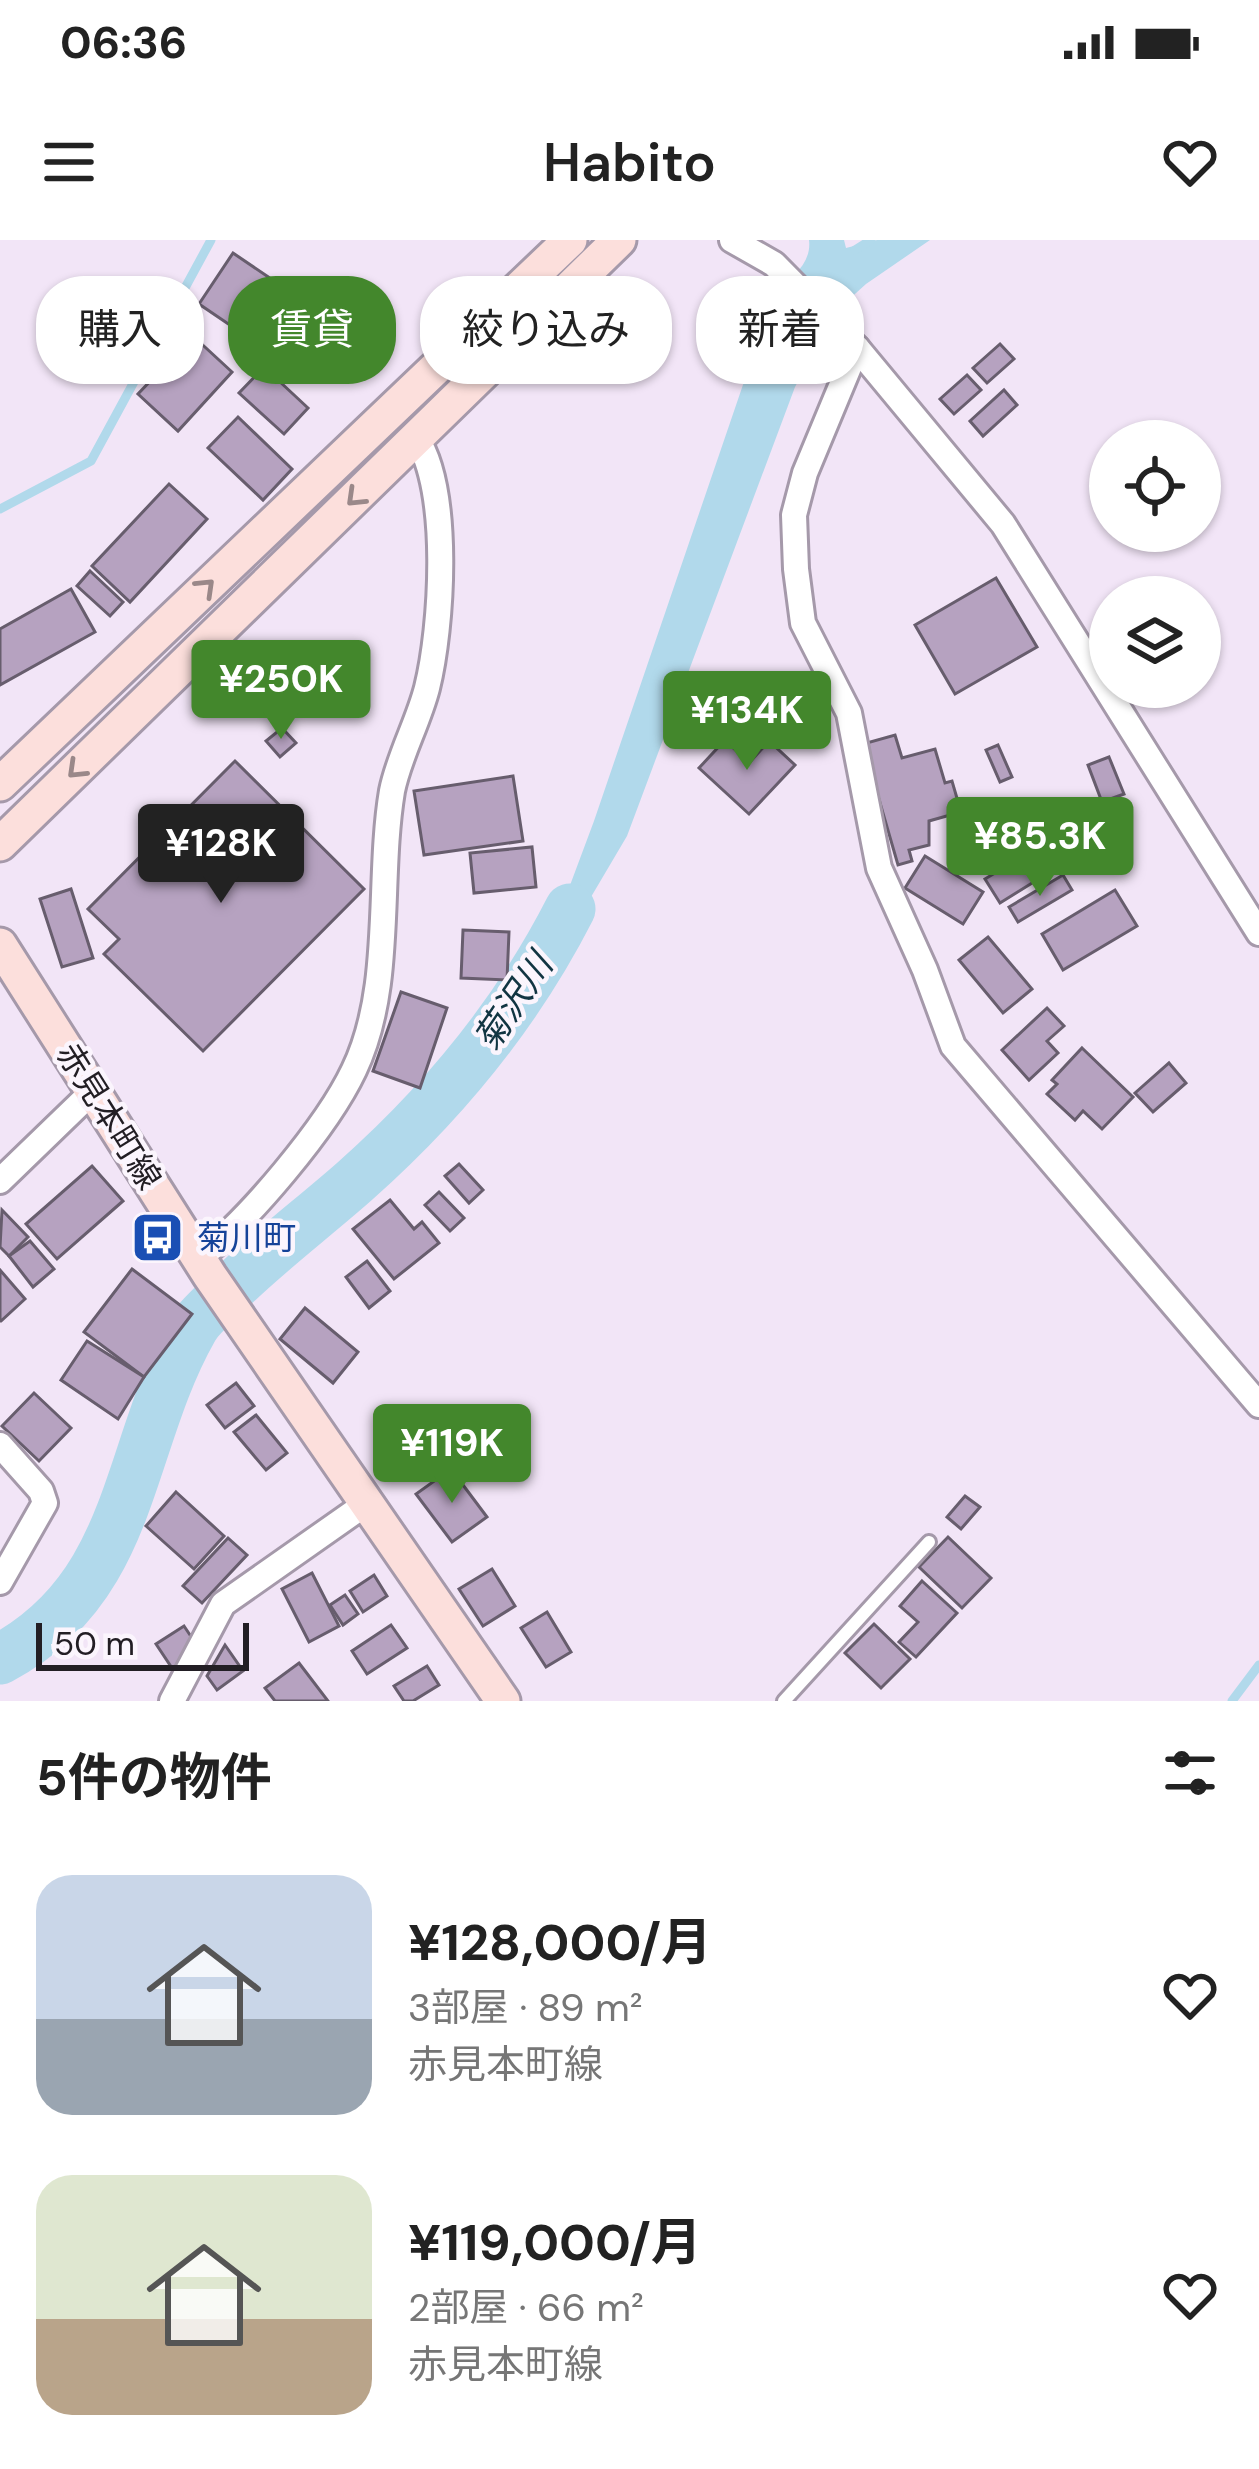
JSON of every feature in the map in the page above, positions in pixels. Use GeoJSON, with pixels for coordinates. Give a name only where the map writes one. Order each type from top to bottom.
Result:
{"type":"FeatureCollection","features":[{"type":"Feature","properties":{"kind":"main road"},"geometry":{"type":"LineString","coordinates":[[0,784],[570,240]]}},
{"type":"Feature","properties":{"kind":"main road"},"geometry":{"type":"LineString","coordinates":[[0,844],[620,240]]}},
{"type":"Feature","properties":{"kind":"main road","name":"赤見本町線"},"geometry":{"type":"LineString","coordinates":[[0,945],[204,1267],[503,1701]]}},
{"type":"Feature","properties":{"kind":"street"},"geometry":{"type":"LineString","coordinates":[[732,240],[787,276]]}},
{"type":"Feature","properties":{"kind":"street"},"geometry":{"type":"LineString","coordinates":[[864,356],[1003,524],[1259,933]]}},
{"type":"Feature","properties":{"kind":"street"},"geometry":{"type":"LineString","coordinates":[[842,384],[794,515],[796,569],[802,623],[850,713],[879,868],[925,970],[952,1046],[1259,1405]]}},
{"type":"Feature","properties":{"kind":"street"},"geometry":{"type":"LineString","coordinates":[[204,1267],[324,1120],[355,1070],[366,1035],[375,986],[392,793],[428,685],[434,638],[435,478],[416,438]]}},
{"type":"Feature","properties":{"kind":"street"},"geometry":{"type":"LineString","coordinates":[[0,1181],[94,1090]]}},
{"type":"Feature","properties":{"kind":"street"},"geometry":{"type":"LineString","coordinates":[[0,1445],[41,1491],[45,1503],[0,1582]]}},
{"type":"Feature","properties":{"kind":"street"},"geometry":{"type":"LineString","coordinates":[[172,1701],[223,1604],[364,1505]]}},
{"type":"Feature","properties":{"kind":"lane"},"geometry":{"type":"LineString","coordinates":[[784,1701],[929,1542]]}},
{"type":"Feature","properties":{"kind":"water"},"geometry":{"type":"Polygon","coordinates":[[[809,240],[844,240],[846,248],[877,240],[930,240],[864,286],[864,276],[793,276],[809,249],[809,240]]]}},
{"type":"Feature","properties":{"kind":"water"},"geometry":{"type":"Polygon","coordinates":[[[743,384],[797,384],[627,836],[578,919],[538,971],[743,384]]]}},
{"type":"Feature","properties":{"kind":"building"},"geometry":{"type":"Polygon","coordinates":[[[233,253],[267,276],[228,276],[228,324],[204,307],[204,296],[233,253]]]}},
{"type":"Feature","properties":{"kind":"building"},"geometry":{"type":"Polygon","coordinates":[[[1000,344],[1014,359],[987,383],[973,368],[1000,344]]]}},
{"type":"Feature","properties":{"kind":"building"},"geometry":{"type":"Polygon","coordinates":[[[204,346],[228,368],[228,376],[178,431],[138,394],[147,384],[204,384],[204,346]]]}},
{"type":"Feature","properties":{"kind":"building"},"geometry":{"type":"Polygon","coordinates":[[[967,375],[981,390],[954,414],[940,399],[967,375]]]}},
{"type":"Feature","properties":{"kind":"building"},"geometry":{"type":"Polygon","coordinates":[[[248,384],[282,384],[308,408],[284,434],[239,393],[248,384]]]}},
{"type":"Feature","properties":{"kind":"building"},"geometry":{"type":"Polygon","coordinates":[[[1004,390],[1017,405],[983,436],[970,421],[1004,390]]]}},
{"type":"Feature","properties":{"kind":"building"},"geometry":{"type":"Polygon","coordinates":[[[238,417],[292,469],[263,500],[208,448],[238,417]]]}},
{"type":"Feature","properties":{"kind":"building"},"geometry":{"type":"Polygon","coordinates":[[[169,484],[207,519],[130,602],[92,566],[169,484]]]}},
{"type":"Feature","properties":{"kind":"building"},"geometry":{"type":"Polygon","coordinates":[[[90,571],[123,602],[110,616],[77,586],[90,571]]]}},
{"type":"Feature","properties":{"kind":"building"},"geometry":{"type":"Polygon","coordinates":[[[996,578],[1037,647],[955,694],[915,625],[996,578]]]}},
{"type":"Feature","properties":{"kind":"building"},"geometry":{"type":"Polygon","coordinates":[[[71,589],[95,632],[0,685],[0,629],[71,589]]]}},
{"type":"Feature","properties":{"kind":"building"},"geometry":{"type":"Polygon","coordinates":[[[282,728],[296,743],[280,757],[266,741],[282,728]]]}},
{"type":"Feature","properties":{"kind":"building"},"geometry":{"type":"Polygon","coordinates":[[[895,735],[902,758],[935,749],[945,783],[952,781],[961,812],[929,821],[929,845],[909,850],[912,861],[898,865],[863,744],[895,735]]]}},
{"type":"Feature","properties":{"kind":"building"},"geometry":{"type":"Polygon","coordinates":[[[725,740],[749,763],[769,741],[795,765],[749,814],[699,768],[725,740]]]}},
{"type":"Feature","properties":{"kind":"building"},"geometry":{"type":"Polygon","coordinates":[[[998,745],[1012,777],[1000,782],[986,750],[998,745]]]}},
{"type":"Feature","properties":{"kind":"building"},"geometry":{"type":"Polygon","coordinates":[[[1109,757],[1124,794],[1102,802],[1088,765],[1109,757]]]}},
{"type":"Feature","properties":{"kind":"building"},"geometry":{"type":"Polygon","coordinates":[[[235,761],[364,889],[203,1051],[104,954],[119,939],[88,909],[235,761]]]}},
{"type":"Feature","properties":{"kind":"building"},"geometry":{"type":"Polygon","coordinates":[[[513,776],[523,841],[424,855],[414,791],[513,776]]]}},
{"type":"Feature","properties":{"kind":"building"},"geometry":{"type":"Polygon","coordinates":[[[1060,834],[1074,857],[1000,903],[985,879],[1060,834]]]}},
{"type":"Feature","properties":{"kind":"building"},"geometry":{"type":"Polygon","coordinates":[[[532,847],[536,887],[474,893],[470,853],[532,847]]]}},
{"type":"Feature","properties":{"kind":"building"},"geometry":{"type":"Polygon","coordinates":[[[925,856],[983,892],[963,924],[905,888],[925,856]]]}},
{"type":"Feature","properties":{"kind":"building"},"geometry":{"type":"Polygon","coordinates":[[[1063,875],[1072,890],[1018,922],[1009,907],[1063,875]]]}},
{"type":"Feature","properties":{"kind":"building"},"geometry":{"type":"Polygon","coordinates":[[[71,889],[93,958],[62,967],[40,899],[71,889]]]}},
{"type":"Feature","properties":{"kind":"building"},"geometry":{"type":"Polygon","coordinates":[[[1115,890],[1137,926],[1063,970],[1042,934],[1115,890]]]}},
{"type":"Feature","properties":{"kind":"building"},"geometry":{"type":"Polygon","coordinates":[[[463,930],[509,932],[507,980],[461,978],[463,930]]]}},
{"type":"Feature","properties":{"kind":"building"},"geometry":{"type":"Polygon","coordinates":[[[988,937],[1032,989],[1003,1013],[959,960],[988,937]]]}},
{"type":"Feature","properties":{"kind":"building"},"geometry":{"type":"Polygon","coordinates":[[[401,992],[447,1008],[420,1088],[373,1071],[401,992]]]}},
{"type":"Feature","properties":{"kind":"building"},"geometry":{"type":"Polygon","coordinates":[[[1047,1008],[1064,1026],[1047,1041],[1058,1053],[1029,1080],[1002,1050],[1047,1008]]]}},
{"type":"Feature","properties":{"kind":"building"},"geometry":{"type":"Polygon","coordinates":[[[1082,1048],[1133,1097],[1102,1129],[1083,1111],[1075,1120],[1047,1094],[1057,1084],[1052,1080],[1082,1048]]]}},
{"type":"Feature","properties":{"kind":"building"},"geometry":{"type":"Polygon","coordinates":[[[1169,1063],[1186,1083],[1153,1112],[1135,1093],[1169,1063]]]}},
{"type":"Feature","properties":{"kind":"building"},"geometry":{"type":"Polygon","coordinates":[[[459,1164],[483,1190],[469,1203],[445,1176],[459,1164]]]}},
{"type":"Feature","properties":{"kind":"building"},"geometry":{"type":"Polygon","coordinates":[[[92,1166],[123,1201],[57,1259],[26,1224],[92,1166]]]}},
{"type":"Feature","properties":{"kind":"building"},"geometry":{"type":"Polygon","coordinates":[[[439,1192],[464,1218],[450,1231],[425,1205],[439,1192]]]}},
{"type":"Feature","properties":{"kind":"building"},"geometry":{"type":"Polygon","coordinates":[[[390,1200],[414,1229],[422,1222],[439,1243],[394,1279],[353,1229],[390,1200]]]}},
{"type":"Feature","properties":{"kind":"building"},"geometry":{"type":"Polygon","coordinates":[[[2,1210],[28,1237],[9,1256],[0,1247],[2,1210]]]}},
{"type":"Feature","properties":{"kind":"building"},"geometry":{"type":"Polygon","coordinates":[[[30,1241],[54,1269],[33,1287],[9,1256],[30,1241]]]}},
{"type":"Feature","properties":{"kind":"building"},"geometry":{"type":"Polygon","coordinates":[[[367,1261],[390,1291],[369,1308],[346,1277],[367,1261]]]}},
{"type":"Feature","properties":{"kind":"building"},"geometry":{"type":"Polygon","coordinates":[[[132,1269],[192,1314],[144,1377],[84,1332],[132,1269]]]}},
{"type":"Feature","properties":{"kind":"building"},"geometry":{"type":"Polygon","coordinates":[[[0,1270],[25,1299],[1,1321],[0,1321],[0,1270]]]}},
{"type":"Feature","properties":{"kind":"building"},"geometry":{"type":"Polygon","coordinates":[[[305,1308],[358,1352],[333,1383],[280,1339],[305,1308]]]}},
{"type":"Feature","properties":{"kind":"building"},"geometry":{"type":"Polygon","coordinates":[[[87,1341],[144,1377],[118,1419],[61,1380],[87,1341]]]}},
{"type":"Feature","properties":{"kind":"building"},"geometry":{"type":"Polygon","coordinates":[[[236,1383],[254,1406],[225,1428],[207,1405],[236,1383]]]}},
{"type":"Feature","properties":{"kind":"building"},"geometry":{"type":"Polygon","coordinates":[[[34,1393],[71,1428],[39,1461],[2,1426],[34,1393]]]}},
{"type":"Feature","properties":{"kind":"building"},"geometry":{"type":"Polygon","coordinates":[[[256,1415],[287,1453],[266,1470],[234,1432],[256,1415]]]}},
{"type":"Feature","properties":{"kind":"building"},"geometry":{"type":"Polygon","coordinates":[[[451,1469],[487,1517],[452,1542],[416,1494],[451,1469]]]}},
{"type":"Feature","properties":{"kind":"building"},"geometry":{"type":"Polygon","coordinates":[[[176,1492],[224,1536],[194,1569],[146,1526],[176,1492]]]}},
{"type":"Feature","properties":{"kind":"building"},"geometry":{"type":"Polygon","coordinates":[[[965,1496],[980,1507],[961,1529],[947,1517],[965,1496]]]}},
{"type":"Feature","properties":{"kind":"building"},"geometry":{"type":"Polygon","coordinates":[[[948,1537],[991,1578],[962,1608],[919,1567],[948,1537]]]}},
{"type":"Feature","properties":{"kind":"building"},"geometry":{"type":"Polygon","coordinates":[[[228,1538],[247,1555],[202,1603],[183,1586],[228,1538]]]}},
{"type":"Feature","properties":{"kind":"building"},"geometry":{"type":"Polygon","coordinates":[[[492,1569],[515,1606],[483,1626],[459,1589],[492,1569]]]}},
{"type":"Feature","properties":{"kind":"building"},"geometry":{"type":"Polygon","coordinates":[[[312,1573],[339,1626],[309,1642],[282,1589],[312,1573]]]}},
{"type":"Feature","properties":{"kind":"building"},"geometry":{"type":"Polygon","coordinates":[[[374,1575],[387,1596],[363,1612],[350,1591],[374,1575]]]}},
{"type":"Feature","properties":{"kind":"building"},"geometry":{"type":"Polygon","coordinates":[[[922,1581],[957,1613],[916,1657],[899,1642],[918,1622],[900,1606],[922,1581]]]}},
{"type":"Feature","properties":{"kind":"building"},"geometry":{"type":"Polygon","coordinates":[[[345,1595],[358,1614],[343,1625],[330,1605],[345,1595]]]}},
{"type":"Feature","properties":{"kind":"building"},"geometry":{"type":"Polygon","coordinates":[[[547,1612],[571,1652],[546,1667],[521,1628],[547,1612]]]}},
{"type":"Feature","properties":{"kind":"building"},"geometry":{"type":"Polygon","coordinates":[[[874,1624],[910,1659],[881,1688],[845,1653],[874,1624]]]}},
{"type":"Feature","properties":{"kind":"building"},"geometry":{"type":"Polygon","coordinates":[[[391,1625],[407,1648],[367,1674],[352,1651],[391,1625]]]}},
{"type":"Feature","properties":{"kind":"building"},"geometry":{"type":"Polygon","coordinates":[[[184,1626],[192,1638],[174,1671],[156,1644],[184,1626]]]}},
{"type":"Feature","properties":{"kind":"building"},"geometry":{"type":"Polygon","coordinates":[[[225,1645],[243,1671],[217,1690],[207,1676],[225,1645]]]}},
{"type":"Feature","properties":{"kind":"building"},"geometry":{"type":"Polygon","coordinates":[[[299,1663],[328,1701],[275,1701],[265,1688],[299,1663]]]}},
{"type":"Feature","properties":{"kind":"building"},"geometry":{"type":"Polygon","coordinates":[[[427,1666],[439,1685],[413,1701],[404,1701],[394,1686],[427,1666]]]}},
{"type":"Feature","properties":{"kind":"waterway"},"geometry":{"type":"LineString","coordinates":[[0,509],[91,461],[211,240]]}},
{"type":"Feature","properties":{"kind":"waterway","name":"菊沢川"},"geometry":{"type":"LineString","coordinates":[[855,250],[871,240]]}},
{"type":"Feature","properties":{"kind":"waterway","name":"菊沢川"},"geometry":{"type":"LineString","coordinates":[[0,1659],[45,1629],[78,1594],[103,1554],[171,1373],[196,1324],[387,1151],[448,1088],[502,1020],[570,909]]}},
{"type":"Feature","properties":{"kind":"waterway"},"geometry":{"type":"LineString","coordinates":[[1232,1701],[1259,1665]]}},
{"type":"Feature","properties":{"kind":"place","name":"菊川町"},"geometry":{"type":"Point","coordinates":[158,1237]}}]}
